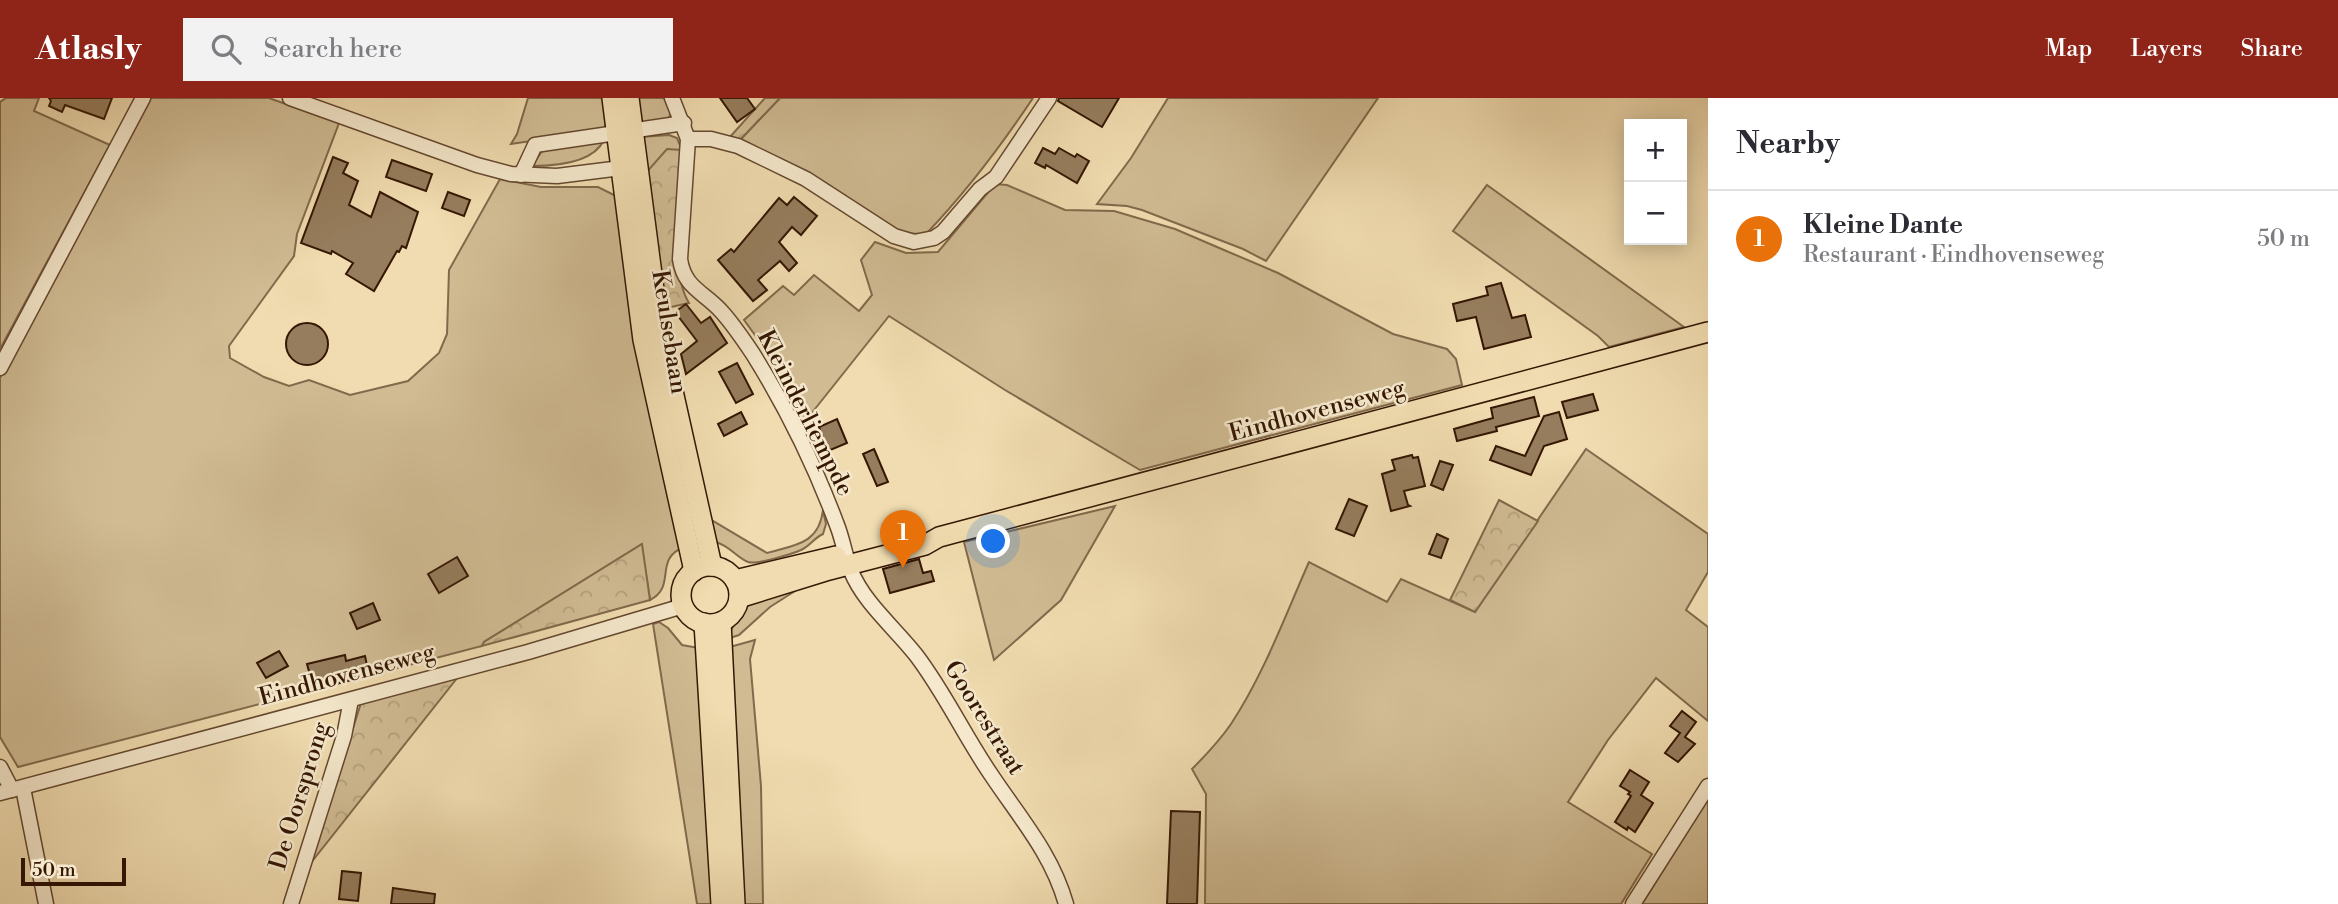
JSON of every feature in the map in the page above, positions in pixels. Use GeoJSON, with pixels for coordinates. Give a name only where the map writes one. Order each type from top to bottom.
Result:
{"type":"FeatureCollection","features":[{"type":"Feature","properties":{"kind":"main road","name":"Keulsebaan"},"geometry":{"type":"LineString","coordinates":[[612,98],[625,133]]}},
{"type":"Feature","properties":{"kind":"main road","name":"Keulsebaan"},"geometry":{"type":"LineString","coordinates":[[629,98],[625,133],[629,167],[703,568]]}},
{"type":"Feature","properties":{"kind":"main road","name":"Eindhovenseweg"},"geometry":{"type":"LineString","coordinates":[[737,589],[848,559],[921,534],[939,537],[1708,332]]}},
{"type":"Feature","properties":{"kind":"main road"},"geometry":{"type":"LineString","coordinates":[[703,568],[722,568],[737,589],[733,612],[712,622],[693,618],[684,606],[681,596],[683,584],[703,568]]}},
{"type":"Feature","properties":{"kind":"main road"},"geometry":{"type":"LineString","coordinates":[[712,622],[722,904]]}},
{"type":"Feature","properties":{"kind":"main road"},"geometry":{"type":"LineString","coordinates":[[712,622],[735,904]]}},
{"type":"Feature","properties":{"kind":"street"},"geometry":{"type":"LineString","coordinates":[[0,368],[143,98]]}},
{"type":"Feature","properties":{"kind":"street"},"geometry":{"type":"LineString","coordinates":[[290,98],[477,165],[520,175],[557,176],[629,167]]}},
{"type":"Feature","properties":{"kind":"street"},"geometry":{"type":"LineString","coordinates":[[520,175],[535,145],[684,124],[672,98]]}},
{"type":"Feature","properties":{"kind":"street"},"geometry":{"type":"LineString","coordinates":[[688,139],[711,139],[738,146],[806,179],[894,236],[914,242],[934,238],[943,232],[980,190],[996,177],[1049,98]]}},
{"type":"Feature","properties":{"kind":"street","name":"Kleinderliempde"},"geometry":{"type":"LineString","coordinates":[[684,124],[688,139],[681,272],[685,280],[720,310],[758,362],[806,456],[838,527],[848,559]]}},
{"type":"Feature","properties":{"kind":"street","name":"Goorestraat"},"geometry":{"type":"LineString","coordinates":[[848,559],[851,571],[870,601],[923,664],[992,776],[1046,854],[1061,885],[1066,904]]}},
{"type":"Feature","properties":{"kind":"street","name":"Eindhovenseweg"},"geometry":{"type":"LineString","coordinates":[[12,790],[351,700],[684,606]]}},
{"type":"Feature","properties":{"kind":"street","name":"De Oorsprong"},"geometry":{"type":"LineString","coordinates":[[291,904],[344,736],[351,700]]}},
{"type":"Feature","properties":{"kind":"street"},"geometry":{"type":"LineString","coordinates":[[0,767],[12,790],[46,904]]}},
{"type":"Feature","properties":{"kind":"street"},"geometry":{"type":"LineString","coordinates":[[1633,904],[1708,786]]}},
{"type":"Feature","properties":{"kind":"green space"},"geometry":{"type":"Polygon","coordinates":[[[6,98],[39,98],[34,111],[110,145],[0,349],[0,102],[6,98]]]}},
{"type":"Feature","properties":{"kind":"green space"},"geometry":{"type":"Polygon","coordinates":[[[151,98],[269,98],[339,123],[297,234],[294,256],[229,346],[230,358],[264,377],[289,386],[309,380],[350,395],[408,381],[439,353],[447,334],[449,270],[500,179],[541,187],[598,187],[618,197],[684,547],[669,559],[658,594],[650,600],[641,545],[484,642],[482,646],[18,767],[0,737],[0,378],[151,98]]]}},
{"type":"Feature","properties":{"kind":"green space"},"geometry":{"type":"Polygon","coordinates":[[[528,98],[603,98],[606,130],[511,144],[517,134],[528,98]]]}},
{"type":"Feature","properties":{"kind":"green space"},"geometry":{"type":"Polygon","coordinates":[[[634,98],[664,98],[671,113],[668,120],[638,128],[634,98]]]}},
{"type":"Feature","properties":{"kind":"green space"},"geometry":{"type":"Polygon","coordinates":[[[765,98],[780,98],[739,141],[729,138],[765,98]]]}},
{"type":"Feature","properties":{"kind":"green space"},"geometry":{"type":"Polygon","coordinates":[[[780,98],[1033,98],[982,168],[926,234],[911,233],[888,226],[824,183],[739,141],[780,98]]]}},
{"type":"Feature","properties":{"kind":"green space"},"geometry":{"type":"Polygon","coordinates":[[[1168,98],[1378,98],[1266,261],[1243,249],[1142,210],[1097,204],[1131,158],[1168,98]]]}},
{"type":"Feature","properties":{"kind":"green space"},"geometry":{"type":"Polygon","coordinates":[[[669,135],[677,138],[682,150],[644,175],[640,137],[669,135]]]}},
{"type":"Feature","properties":{"kind":"green space"},"geometry":{"type":"Polygon","coordinates":[[[604,140],[591,154],[572,162],[532,166],[542,151],[604,140]]]}},
{"type":"Feature","properties":{"kind":"green space"},"geometry":{"type":"Polygon","coordinates":[[[667,149],[682,150],[677,250],[683,288],[689,303],[662,309],[644,175],[667,149]]]}},
{"type":"Feature","properties":{"kind":"green space"},"geometry":{"type":"Polygon","coordinates":[[[995,184],[1007,185],[1065,210],[1114,211],[1175,229],[1278,273],[1393,334],[1447,349],[1456,359],[1462,385],[1140,470],[1005,390],[889,316],[803,424],[771,357],[744,320],[783,286],[794,295],[814,275],[859,311],[872,295],[861,260],[875,242],[906,253],[938,252],[995,184]]]}},
{"type":"Feature","properties":{"kind":"green space"},"geometry":{"type":"Polygon","coordinates":[[[1487,185],[1684,327],[1609,347],[1598,336],[1453,231],[1487,185]]]}},
{"type":"Feature","properties":{"kind":"green space"},"geometry":{"type":"Polygon","coordinates":[[[1586,449],[1708,534],[1708,572],[1686,610],[1708,627],[1708,721],[1656,678],[1608,740],[1568,802],[1652,854],[1621,904],[1205,904],[1206,794],[1192,769],[1222,736],[1243,705],[1309,562],[1387,602],[1401,579],[1475,612],[1586,449]]]}},
{"type":"Feature","properties":{"kind":"green space"},"geometry":{"type":"Polygon","coordinates":[[[1499,500],[1538,521],[1475,612],[1450,600],[1499,500]]]}},
{"type":"Feature","properties":{"kind":"green space"},"geometry":{"type":"Polygon","coordinates":[[[1115,506],[1061,600],[994,660],[964,542],[1115,506]]]}},
{"type":"Feature","properties":{"kind":"green space"},"geometry":{"type":"Polygon","coordinates":[[[823,510],[826,524],[823,534],[807,546],[766,561],[752,563],[715,542],[703,515],[767,553],[796,545],[811,536],[817,530],[823,510]]]}},
{"type":"Feature","properties":{"kind":"green space"},"geometry":{"type":"Polygon","coordinates":[[[642,544],[650,600],[482,646],[484,642],[642,544]]]}},
{"type":"Feature","properties":{"kind":"green space"},"geometry":{"type":"Polygon","coordinates":[[[806,584],[770,607],[739,635],[727,639],[747,598],[806,584]]]}},
{"type":"Feature","properties":{"kind":"green space"},"geometry":{"type":"Polygon","coordinates":[[[659,622],[668,628],[682,645],[699,648],[718,904],[697,904],[653,624],[659,622]]]}},
{"type":"Feature","properties":{"kind":"green space"},"geometry":{"type":"Polygon","coordinates":[[[755,640],[750,659],[761,786],[763,904],[740,904],[726,648],[755,640]]]}},
{"type":"Feature","properties":{"kind":"green space"},"geometry":{"type":"Polygon","coordinates":[[[458,677],[310,864],[361,703],[458,677]]]}},
{"type":"Feature","properties":{"kind":"green space"},"geometry":{"type":"Polygon","coordinates":[[[1708,799],[1708,904],[1642,904],[1708,799]]]}},
{"type":"Feature","properties":{"kind":"building"},"geometry":{"type":"Polygon","coordinates":[[[49,98],[112,98],[104,119],[65,105],[62,112],[49,106],[49,98]]]}},
{"type":"Feature","properties":{"kind":"building"},"geometry":{"type":"Polygon","coordinates":[[[720,98],[747,98],[755,109],[737,122],[720,98]]]}},
{"type":"Feature","properties":{"kind":"building"},"geometry":{"type":"Polygon","coordinates":[[[1059,98],[1119,98],[1102,127],[1058,101],[1059,98]]]}},
{"type":"Feature","properties":{"kind":"building"},"geometry":{"type":"Polygon","coordinates":[[[1043,148],[1055,154],[1059,148],[1089,161],[1077,183],[1046,165],[1045,168],[1035,163],[1043,148]]]}},
{"type":"Feature","properties":{"kind":"building"},"geometry":{"type":"Polygon","coordinates":[[[333,157],[348,163],[343,173],[358,181],[349,205],[371,217],[380,192],[418,212],[406,248],[402,246],[399,252],[397,251],[374,291],[346,274],[353,263],[332,251],[331,254],[301,243],[333,157]]]}},
{"type":"Feature","properties":{"kind":"building"},"geometry":{"type":"Polygon","coordinates":[[[392,160],[432,174],[426,191],[386,177],[392,160]]]}},
{"type":"Feature","properties":{"kind":"building"},"geometry":{"type":"Polygon","coordinates":[[[448,192],[470,200],[464,216],[442,208],[448,192]]]}},
{"type":"Feature","properties":{"kind":"building"},"geometry":{"type":"Polygon","coordinates":[[[794,197],[817,216],[801,235],[792,227],[779,242],[797,263],[789,271],[780,261],[758,280],[767,290],[753,301],[718,260],[731,249],[734,252],[779,198],[787,205],[794,197]]]}},
{"type":"Feature","properties":{"kind":"building"},"geometry":{"type":"Polygon","coordinates":[[[1501,283],[1512,318],[1525,315],[1531,337],[1484,349],[1476,317],[1457,321],[1453,304],[1488,295],[1486,287],[1501,283]]]}},
{"type":"Feature","properties":{"kind":"building"},"geometry":{"type":"Polygon","coordinates":[[[686,304],[701,323],[710,317],[727,343],[686,374],[681,354],[697,341],[675,312],[686,304]]]}},
{"type":"Feature","properties":{"kind":"building"},"geometry":{"type":"Polygon","coordinates":[[[307,323],[322,329],[328,344],[322,359],[307,365],[292,359],[286,344],[292,329],[307,323]]]}},
{"type":"Feature","properties":{"kind":"building"},"geometry":{"type":"Polygon","coordinates":[[[737,363],[753,394],[736,403],[719,372],[737,363]]]}},
{"type":"Feature","properties":{"kind":"building"},"geometry":{"type":"Polygon","coordinates":[[[1593,394],[1598,410],[1567,418],[1562,402],[1593,394]]]}},
{"type":"Feature","properties":{"kind":"building"},"geometry":{"type":"Polygon","coordinates":[[[1534,397],[1539,416],[1457,441],[1454,429],[1493,418],[1491,408],[1534,397]]]}},
{"type":"Feature","properties":{"kind":"building"},"geometry":{"type":"Polygon","coordinates":[[[741,412],[747,424],[724,436],[718,424],[741,412]]]}},
{"type":"Feature","properties":{"kind":"building"},"geometry":{"type":"Polygon","coordinates":[[[1559,412],[1567,439],[1544,446],[1531,475],[1490,460],[1496,446],[1525,456],[1544,416],[1559,412]]]}},
{"type":"Feature","properties":{"kind":"building"},"geometry":{"type":"Polygon","coordinates":[[[837,419],[847,443],[828,451],[819,427],[837,419]]]}},
{"type":"Feature","properties":{"kind":"building"},"geometry":{"type":"Polygon","coordinates":[[[874,449],[888,482],[877,486],[863,454],[874,449]]]}},
{"type":"Feature","properties":{"kind":"building"},"geometry":{"type":"Polygon","coordinates":[[[1412,455],[1413,458],[1418,457],[1425,486],[1404,491],[1410,506],[1391,511],[1382,474],[1395,470],[1392,460],[1412,455]]]}},
{"type":"Feature","properties":{"kind":"building"},"geometry":{"type":"Polygon","coordinates":[[[1440,461],[1453,465],[1443,490],[1431,485],[1440,461]]]}},
{"type":"Feature","properties":{"kind":"building"},"geometry":{"type":"Polygon","coordinates":[[[1349,499],[1367,506],[1354,536],[1336,529],[1349,499]]]}},
{"type":"Feature","properties":{"kind":"building"},"geometry":{"type":"Polygon","coordinates":[[[1437,534],[1448,539],[1441,558],[1429,554],[1437,534]]]}},
{"type":"Feature","properties":{"kind":"building"},"geometry":{"type":"Polygon","coordinates":[[[457,557],[468,576],[439,593],[428,574],[457,557]]]}},
{"type":"Feature","properties":{"kind":"building"},"geometry":{"type":"Polygon","coordinates":[[[919,559],[923,573],[931,571],[934,581],[890,593],[883,569],[919,559]]]}},
{"type":"Feature","properties":{"kind":"building"},"geometry":{"type":"Polygon","coordinates":[[[373,603],[380,620],[357,629],[350,613],[373,603]]]}},
{"type":"Feature","properties":{"kind":"building"},"geometry":{"type":"Polygon","coordinates":[[[279,651],[288,666],[266,678],[257,663],[279,651]]]}},
{"type":"Feature","properties":{"kind":"building"},"geometry":{"type":"Polygon","coordinates":[[[345,655],[346,661],[365,656],[369,675],[314,690],[307,664],[345,655]]]}},
{"type":"Feature","properties":{"kind":"building"},"geometry":{"type":"Polygon","coordinates":[[[1682,711],[1696,722],[1685,737],[1695,744],[1678,762],[1665,753],[1680,733],[1670,726],[1682,711]]]}},
{"type":"Feature","properties":{"kind":"building"},"geometry":{"type":"Polygon","coordinates":[[[1630,770],[1649,782],[1641,795],[1653,803],[1635,832],[1615,822],[1631,796],[1628,794],[1630,792],[1620,786],[1630,770]]]}},
{"type":"Feature","properties":{"kind":"building"},"geometry":{"type":"Polygon","coordinates":[[[1171,811],[1200,812],[1197,904],[1167,904],[1171,811]]]}},
{"type":"Feature","properties":{"kind":"building"},"geometry":{"type":"Polygon","coordinates":[[[342,871],[361,873],[358,901],[339,899],[342,871]]]}},
{"type":"Feature","properties":{"kind":"building"},"geometry":{"type":"Polygon","coordinates":[[[393,888],[435,894],[434,904],[391,904],[393,888]]]}},
{"type":"Feature","properties":{"kind":"place","name":"Kleine Dante"},"geometry":{"type":"Point","coordinates":[903,568]}}]}
